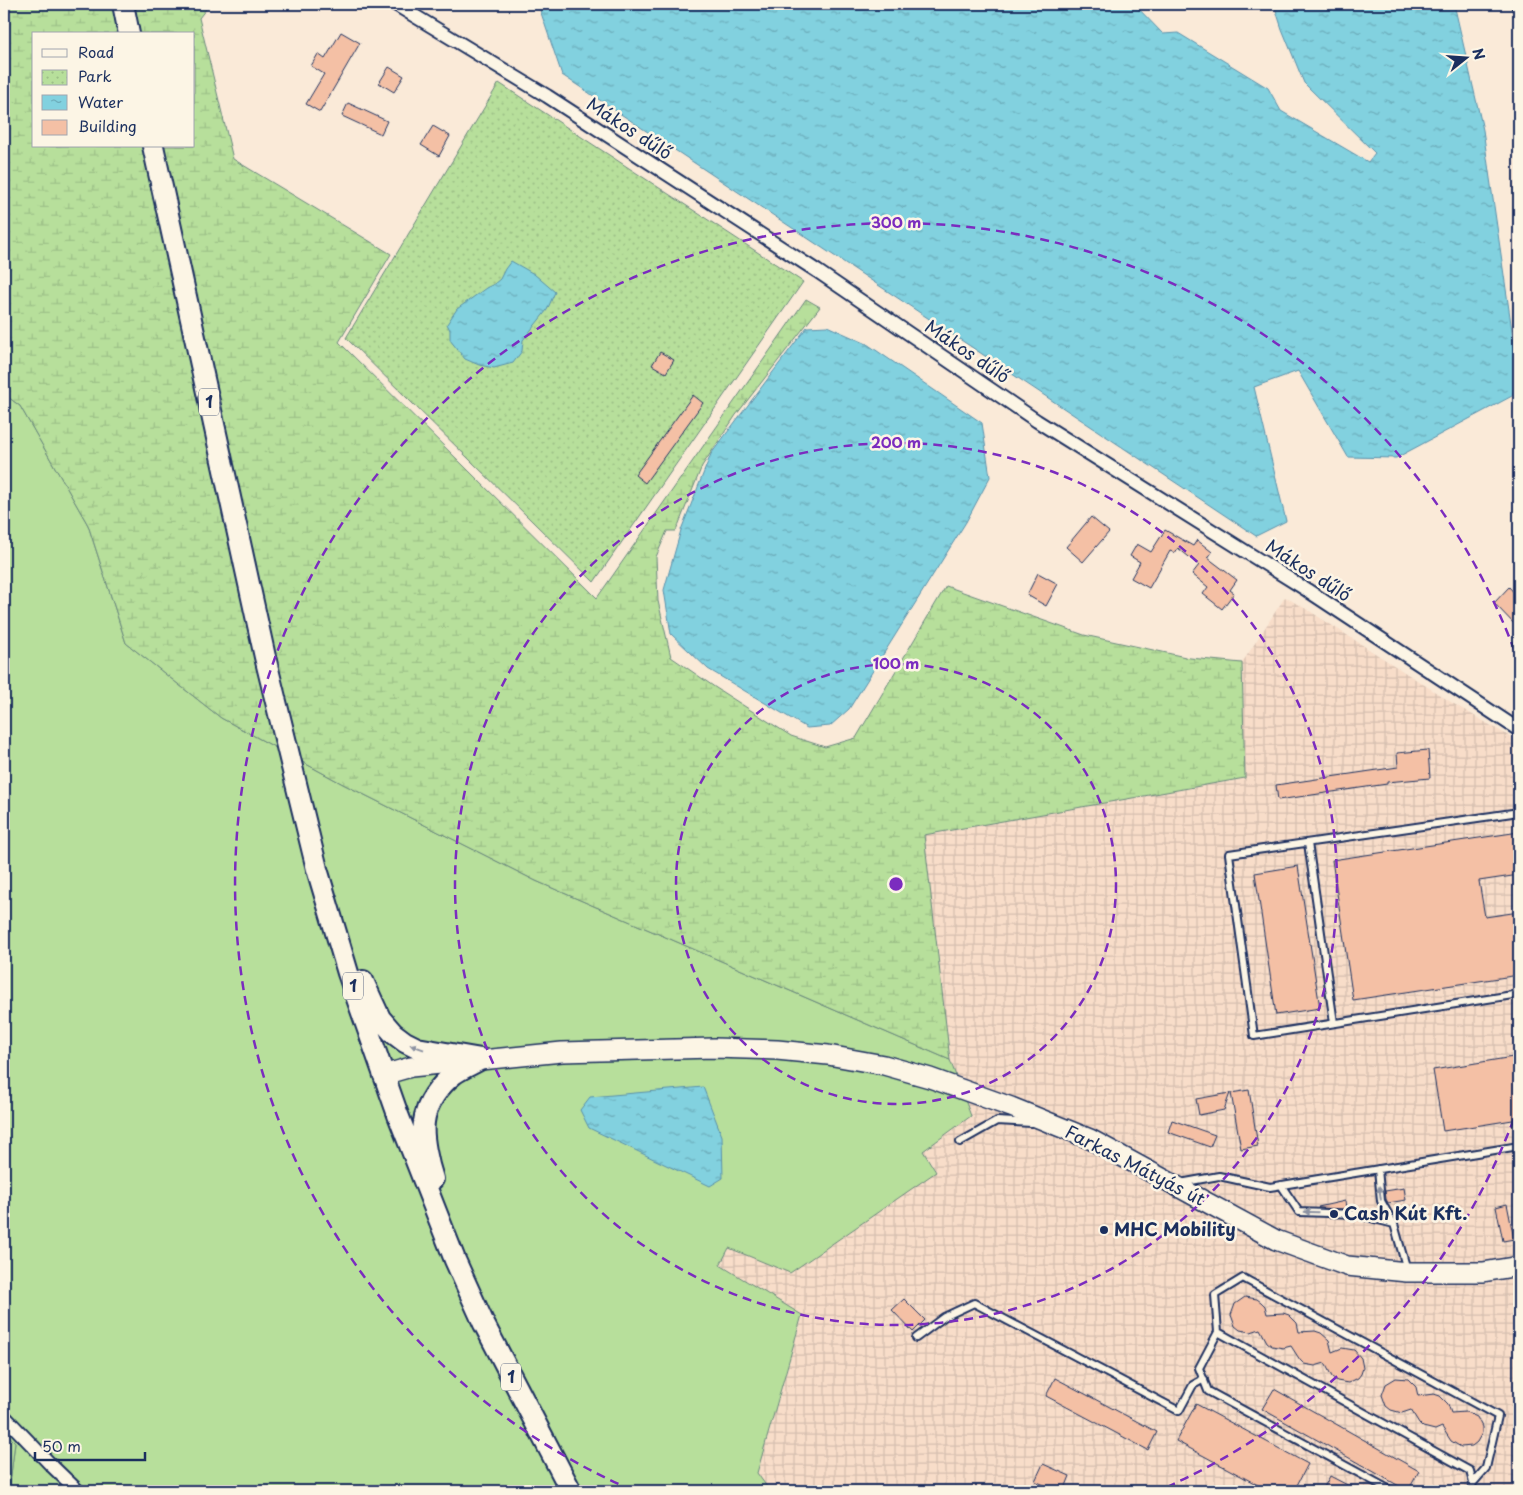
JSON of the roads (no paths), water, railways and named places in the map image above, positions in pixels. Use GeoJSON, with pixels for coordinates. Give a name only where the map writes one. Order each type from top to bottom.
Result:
{"type":"FeatureCollection","features":[{"type":"Feature","properties":{"kind":"main road"},"geometry":{"type":"LineString","coordinates":[[122,4],[129,32]]}},
{"type":"Feature","properties":{"kind":"main road","name":"1"},"geometry":{"type":"LineString","coordinates":[[153,148],[265,658],[314,859],[348,973],[398,1115],[422,1164],[456,1260],[484,1324],[571,1491]]}},
{"type":"Feature","properties":{"kind":"main road"},"geometry":{"type":"LineString","coordinates":[[325,895],[380,1018],[393,1034],[417,1048],[481,1059]]}},
{"type":"Feature","properties":{"kind":"main road"},"geometry":{"type":"LineString","coordinates":[[422,1164],[424,1122],[427,1110],[436,1092],[455,1073],[481,1059]]}},
{"type":"Feature","properties":{"kind":"street","name":"Mákos dűlő"},"geometry":{"type":"LineString","coordinates":[[395,4],[555,102],[816,271],[1037,421],[1307,590],[1519,730]]}},
{"type":"Feature","properties":{"kind":"street"},"geometry":{"type":"LineString","coordinates":[[1518,4],[1519,8]]}},
{"type":"Feature","properties":{"kind":"street","name":"Farkas Mátyás út"},"geometry":{"type":"LineString","coordinates":[[383,1075],[411,1067],[562,1052],[714,1048],[777,1050],[828,1055],[884,1065],[930,1078],[1011,1107],[1090,1139],[1276,1240],[1347,1266],[1407,1272],[1483,1272],[1519,1266]]}},
{"type":"Feature","properties":{"kind":"street"},"geometry":{"type":"LineString","coordinates":[[4,1416],[78,1491]]}},
{"type":"Feature","properties":{"kind":"lane"},"geometry":{"type":"LineString","coordinates":[[1519,812],[1229,854],[1254,1036],[1519,994]]}},
{"type":"Feature","properties":{"kind":"lane"},"geometry":{"type":"LineString","coordinates":[[1308,843],[1334,1023]]}},
{"type":"Feature","properties":{"kind":"lane"},"geometry":{"type":"LineString","coordinates":[[960,1142],[997,1121],[1052,1124]]}},
{"type":"Feature","properties":{"kind":"lane"},"geometry":{"type":"LineString","coordinates":[[1172,1184],[1219,1176],[1270,1187],[1519,1146]]}},
{"type":"Feature","properties":{"kind":"lane"},"geometry":{"type":"LineString","coordinates":[[1378,1169],[1381,1201],[1394,1224],[1407,1272]]}},
{"type":"Feature","properties":{"kind":"lane"},"geometry":{"type":"LineString","coordinates":[[1281,1185],[1299,1212],[1355,1214],[1394,1224]]}},
{"type":"Feature","properties":{"kind":"lane"},"geometry":{"type":"LineString","coordinates":[[1392,1491],[1208,1391],[1199,1368],[1218,1332],[1215,1295],[1243,1278],[1498,1416],[1486,1468],[1473,1483],[1471,1491]]}},
{"type":"Feature","properties":{"kind":"lane"},"geometry":{"type":"LineString","coordinates":[[916,1338],[944,1317],[974,1303],[1179,1411],[1193,1385],[1204,1379]]}},
{"type":"Feature","properties":{"kind":"lane"},"geometry":{"type":"LineString","coordinates":[[1218,1332],[1470,1471],[1473,1483]]}},
{"type":"Feature","properties":{"kind":"water"},"geometry":{"type":"Polygon","coordinates":[[[538,4],[1134,4],[1163,34],[1178,33],[1268,88],[1281,111],[1368,162],[1375,153],[1304,83],[1274,4],[1454,4],[1483,130],[1519,379],[1512,396],[1396,458],[1348,457],[1298,371],[1254,387],[1286,521],[1256,536],[562,75],[538,4]]]}},
{"type":"Feature","properties":{"kind":"water"},"geometry":{"type":"Polygon","coordinates":[[[511,261],[534,274],[555,292],[547,310],[523,340],[522,351],[513,363],[494,368],[479,365],[465,359],[450,340],[450,330],[447,324],[457,309],[500,279],[511,261]]]}},
{"type":"Feature","properties":{"kind":"water"},"geometry":{"type":"Polygon","coordinates":[[[827,326],[867,344],[982,423],[990,477],[966,522],[849,709],[830,726],[807,728],[708,669],[671,634],[664,590],[681,530],[711,454],[807,327],[827,326]]]}},
{"type":"Feature","properties":{"kind":"water"},"geometry":{"type":"Polygon","coordinates":[[[703,1087],[722,1136],[723,1178],[710,1186],[589,1128],[580,1110],[590,1097],[703,1087]]]}},
{"type":"Feature","properties":{"kind":"place","name":"Cash Kút Kft."},"geometry":{"type":"Point","coordinates":[1334,1214]}},
{"type":"Feature","properties":{"kind":"place","name":"MHC Mobility"},"geometry":{"type":"Point","coordinates":[1104,1230]}}]}
